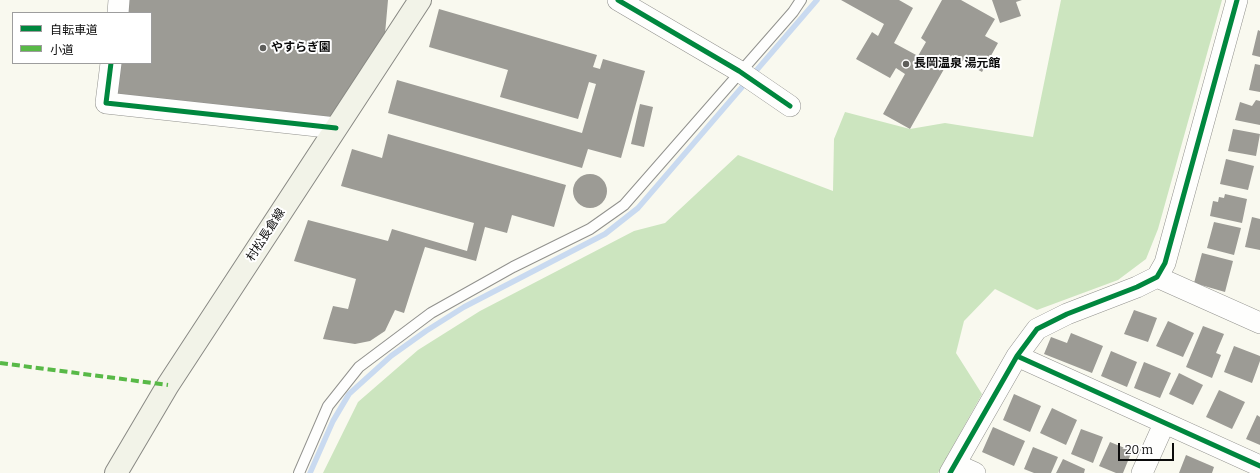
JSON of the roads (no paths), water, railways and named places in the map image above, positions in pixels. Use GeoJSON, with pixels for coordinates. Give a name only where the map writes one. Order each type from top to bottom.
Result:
{"type":"FeatureCollection","features":[{"type":"Feature","properties":{"kind":"main road","name":"村松長倉線"},"geometry":{"type":"LineString","coordinates":[[116,473],[168,385],[420,0]]}},
{"type":"Feature","properties":{"kind":"street"},"geometry":{"type":"LineString","coordinates":[[118,12],[119,0]]}},
{"type":"Feature","properties":{"kind":"street"},"geometry":{"type":"LineString","coordinates":[[618,0],[739,71],[790,106]]}},
{"type":"Feature","properties":{"kind":"street"},"geometry":{"type":"LineString","coordinates":[[975,473],[952,468],[1017,356],[1037,329],[1066,314],[1137,287],[1157,277],[1165,263],[1237,0]]}},
{"type":"Feature","properties":{"kind":"street"},"geometry":{"type":"LineString","coordinates":[[111,64],[106,103],[336,128]]}},
{"type":"Feature","properties":{"kind":"street"},"geometry":{"type":"LineString","coordinates":[[1157,277],[1260,323]]}},
{"type":"Feature","properties":{"kind":"street"},"geometry":{"type":"LineString","coordinates":[[1017,356],[1164,424],[1260,466]]}},
{"type":"Feature","properties":{"kind":"street"},"geometry":{"type":"LineString","coordinates":[[1142,473],[1164,424]]}},
{"type":"Feature","properties":{"kind":"lane"},"geometry":{"type":"LineString","coordinates":[[299,473],[328,406],[359,367],[394,340],[438,310],[513,267],[590,229],[624,205],[739,71],[776,32],[801,0]]}},
{"type":"Feature","properties":{"kind":"waterway"},"geometry":{"type":"LineString","coordinates":[[310,473],[333,421],[349,394],[391,356],[426,331],[464,307],[605,234],[638,208],[817,0]]}},
{"type":"Feature","properties":{"kind":"place","name":"やすらぎ園"},"geometry":{"type":"Point","coordinates":[263,48]}},
{"type":"Feature","properties":{"kind":"place","name":"長岡温泉 湯元館"},"geometry":{"type":"Point","coordinates":[906,64]}}]}
